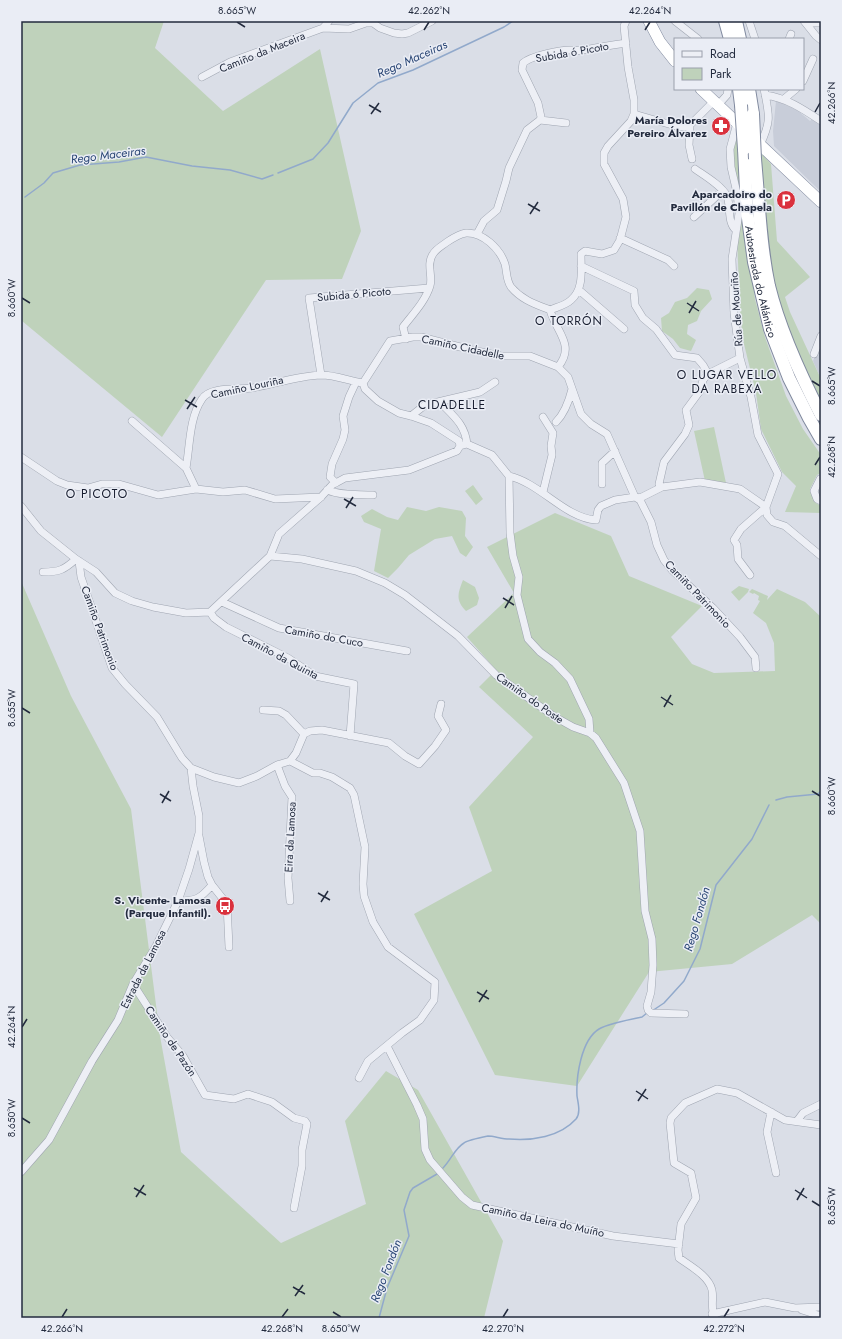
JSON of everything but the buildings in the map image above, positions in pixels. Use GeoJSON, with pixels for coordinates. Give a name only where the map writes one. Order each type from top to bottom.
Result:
{"type":"FeatureCollection","features":[{"type":"Feature","properties":{"kind":"highway"},"geometry":{"type":"LineString","coordinates":[[649,21],[660,42],[674,60]]}},
{"type":"Feature","properties":{"kind":"highway"},"geometry":{"type":"LineString","coordinates":[[725,21],[730,38]]}},
{"type":"Feature","properties":{"kind":"highway"},"geometry":{"type":"LineString","coordinates":[[736,21],[740,38]]}},
{"type":"Feature","properties":{"kind":"highway"},"geometry":{"type":"LineString","coordinates":[[702,90],[821,202]]}},
{"type":"Feature","properties":{"kind":"highway","name":"Autoestrada do Atlántico"},"geometry":{"type":"LineString","coordinates":[[739,90],[747,211],[754,262],[770,329],[789,378],[808,418],[821,439]]}},
{"type":"Feature","properties":{"kind":"highway","name":"Autoestrada do Atlántico"},"geometry":{"type":"LineString","coordinates":[[749,90],[762,246],[769,286],[780,321],[802,378],[821,415]]}},
{"type":"Feature","properties":{"kind":"street"},"geometry":{"type":"LineString","coordinates":[[323,28],[329,21]]}},
{"type":"Feature","properties":{"kind":"street"},"geometry":{"type":"LineString","coordinates":[[323,28],[349,29],[366,23],[373,23],[394,34],[402,34],[408,33],[432,21]]}},
{"type":"Feature","properties":{"kind":"street"},"geometry":{"type":"LineString","coordinates":[[550,310],[570,301],[579,290],[581,254],[585,251],[602,254],[614,250],[620,238],[626,217],[623,199],[604,164],[604,153],[608,146],[631,121],[634,114],[634,100],[628,67],[624,26],[626,21]]}},
{"type":"Feature","properties":{"kind":"street"},"geometry":{"type":"LineString","coordinates":[[675,21],[697,38]]}},
{"type":"Feature","properties":{"kind":"street"},"geometry":{"type":"LineString","coordinates":[[749,21],[755,38]]}},
{"type":"Feature","properties":{"kind":"street"},"geometry":{"type":"LineString","coordinates":[[807,22],[821,24]]}},
{"type":"Feature","properties":{"kind":"street"},"geometry":{"type":"LineString","coordinates":[[807,22],[816,36],[821,40]]}},
{"type":"Feature","properties":{"kind":"street","name":"Camiño da Maceira"},"geometry":{"type":"LineString","coordinates":[[202,77],[230,62],[323,28]]}},
{"type":"Feature","properties":{"kind":"street","name":"Subida ó Picoto"},"geometry":{"type":"LineString","coordinates":[[540,120],[541,114],[538,103],[522,70],[522,66],[525,61],[543,55],[564,51],[583,51],[606,45],[626,43]]}},
{"type":"Feature","properties":{"kind":"street"},"geometry":{"type":"LineString","coordinates":[[804,79],[813,59]]}},
{"type":"Feature","properties":{"kind":"street"},"geometry":{"type":"LineString","coordinates":[[634,114],[679,127],[690,125],[727,94],[728,90]]}},
{"type":"Feature","properties":{"kind":"street"},"geometry":{"type":"LineString","coordinates":[[784,99],[795,90]]}},
{"type":"Feature","properties":{"kind":"street"},"geometry":{"type":"LineString","coordinates":[[760,145],[767,130],[769,120],[765,92],[798,105],[821,121]]}},
{"type":"Feature","properties":{"kind":"street"},"geometry":{"type":"LineString","coordinates":[[477,234],[484,221],[497,210],[506,181],[508,168],[527,130],[540,120],[566,123]]}},
{"type":"Feature","properties":{"kind":"street","name":"Rúa de Mouriño"},"geometry":{"type":"LineString","coordinates":[[738,123],[730,149],[731,167],[738,199],[739,213],[732,259],[734,313],[740,358],[751,397],[758,435],[778,474],[766,507]]}},
{"type":"Feature","properties":{"kind":"street"},"geometry":{"type":"LineString","coordinates":[[690,125],[688,132],[692,159]]}},
{"type":"Feature","properties":{"kind":"street"},"geometry":{"type":"LineString","coordinates":[[695,169],[722,191],[727,197],[732,222],[736,230]]}},
{"type":"Feature","properties":{"kind":"street"},"geometry":{"type":"LineString","coordinates":[[694,217],[722,191]]}},
{"type":"Feature","properties":{"kind":"street"},"geometry":{"type":"LineString","coordinates":[[406,339],[403,327],[425,297],[429,288],[431,281],[430,264],[432,254],[456,236],[466,233],[477,234],[498,251],[505,264],[510,286],[519,295],[531,303],[550,310],[561,333],[566,349],[564,360],[558,367]]}},
{"type":"Feature","properties":{"kind":"street"},"geometry":{"type":"LineString","coordinates":[[620,238],[668,260],[674,266]]}},
{"type":"Feature","properties":{"kind":"street"},"geometry":{"type":"LineString","coordinates":[[581,266],[634,291],[635,305],[643,318],[656,329],[675,355],[697,358],[708,374]]}},
{"type":"Feature","properties":{"kind":"street","name":"Subida ó Picoto"},"geometry":{"type":"LineString","coordinates":[[321,376],[309,298],[429,288]]}},
{"type":"Feature","properties":{"kind":"street"},"geometry":{"type":"LineString","coordinates":[[579,290],[624,329]]}},
{"type":"Feature","properties":{"kind":"street"},"geometry":{"type":"LineString","coordinates":[[814,354],[821,336]]}},
{"type":"Feature","properties":{"kind":"street","name":"Camiño Cidadelle"},"geometry":{"type":"LineString","coordinates":[[363,383],[390,341],[413,337],[421,337],[501,356],[530,356],[558,367]]}},
{"type":"Feature","properties":{"kind":"street"},"geometry":{"type":"LineString","coordinates":[[659,484],[664,462],[685,434],[689,424],[686,410],[700,392],[702,380],[708,374],[740,358]]}},
{"type":"Feature","properties":{"kind":"street","name":"Camiño Patrimonio"},"geometry":{"type":"LineString","coordinates":[[558,367],[568,377],[581,414],[591,424],[607,434],[635,497],[640,500],[651,522],[657,545],[664,560],[672,570],[713,608],[740,637],[755,657],[756,668]]}},
{"type":"Feature","properties":{"kind":"street","name":"Camiño Louriña"},"geometry":{"type":"LineString","coordinates":[[186,468],[191,426],[202,398],[210,393],[230,388],[250,388],[286,379],[321,376],[337,377],[363,383]]}},
{"type":"Feature","properties":{"kind":"street"},"geometry":{"type":"LineString","coordinates":[[336,482],[330,477],[332,464],[343,439],[343,416],[356,382]]}},
{"type":"Feature","properties":{"kind":"street"},"geometry":{"type":"LineString","coordinates":[[412,416],[425,405],[480,392],[495,382]]}},
{"type":"Feature","properties":{"kind":"street"},"geometry":{"type":"LineString","coordinates":[[363,383],[365,389],[378,401],[399,413],[431,423],[464,445],[492,455],[509,476],[517,478],[543,492],[578,515],[588,519],[596,520],[598,510],[601,506],[615,500],[635,497],[640,498],[662,487],[700,482],[740,489],[766,507],[767,515],[773,522],[785,526],[821,556]]}},
{"type":"Feature","properties":{"kind":"street"},"geometry":{"type":"LineString","coordinates":[[556,422],[562,417],[567,407],[572,389]]}},
{"type":"Feature","properties":{"kind":"street"},"geometry":{"type":"LineString","coordinates":[[21,506],[41,531],[77,560],[96,572],[115,592],[132,601],[186,613],[210,612],[270,556],[279,534],[321,498],[336,482],[345,478],[409,470],[457,451],[464,445],[466,434],[460,423],[440,402]]}},
{"type":"Feature","properties":{"kind":"street"},"geometry":{"type":"LineString","coordinates":[[543,417],[553,433],[550,446],[552,455],[543,492]]}},
{"type":"Feature","properties":{"kind":"street"},"geometry":{"type":"LineString","coordinates":[[132,421],[186,468],[196,489]]}},
{"type":"Feature","properties":{"kind":"street"},"geometry":{"type":"LineString","coordinates":[[602,484],[602,463],[615,451]]}},
{"type":"Feature","properties":{"kind":"street"},"geometry":{"type":"LineString","coordinates":[[21,457],[57,481],[67,485],[88,488],[102,484],[119,484],[158,495],[196,489],[223,492],[245,490],[276,499],[321,498]]}},
{"type":"Feature","properties":{"kind":"street"},"geometry":{"type":"LineString","coordinates":[[509,476],[510,533],[513,556],[519,577],[517,595],[528,639],[540,652],[555,663],[570,679],[589,719],[590,733],[596,738],[624,782],[640,831],[644,911],[652,939],[654,965],[651,992],[647,1006],[648,1010],[651,1013],[685,1014]]}},
{"type":"Feature","properties":{"kind":"street"},"geometry":{"type":"LineString","coordinates":[[820,479],[814,491],[817,499],[821,501]]}},
{"type":"Feature","properties":{"kind":"street"},"geometry":{"type":"LineString","coordinates":[[327,490],[333,493],[373,495]]}},
{"type":"Feature","properties":{"kind":"street"},"geometry":{"type":"LineString","coordinates":[[750,575],[738,559],[737,545],[734,540],[741,529],[766,507]]}},
{"type":"Feature","properties":{"kind":"street","name":"Camiño do Poste"},"geometry":{"type":"LineString","coordinates":[[270,556],[302,559],[356,571],[385,583],[405,594],[458,636],[496,675],[555,717],[573,727],[590,733]]}},
{"type":"Feature","properties":{"kind":"street"},"geometry":{"type":"LineString","coordinates":[[43,572],[56,572],[65,569],[77,560]]}},
{"type":"Feature","properties":{"kind":"street","name":"Camiño Patrimonio"},"geometry":{"type":"LineString","coordinates":[[77,560],[81,577],[112,668],[124,684],[158,717],[182,758],[191,768]]}},
{"type":"Feature","properties":{"kind":"street","name":"Camiño do Cuco"},"geometry":{"type":"LineString","coordinates":[[222,602],[279,628],[407,651]]}},
{"type":"Feature","properties":{"kind":"street","name":"Camiño da Quinta"},"geometry":{"type":"LineString","coordinates":[[210,612],[214,618],[226,628],[288,658],[315,676],[354,684],[350,736]]}},
{"type":"Feature","properties":{"kind":"street"},"geometry":{"type":"LineString","coordinates":[[191,768],[214,777],[239,783],[257,776],[277,765],[290,761],[296,753],[304,734],[322,730],[389,743],[405,756],[419,764],[435,746],[446,730],[438,716],[441,704]]}},
{"type":"Feature","properties":{"kind":"street"},"geometry":{"type":"LineString","coordinates":[[264,710],[279,711],[286,715],[304,734]]}},
{"type":"Feature","properties":{"kind":"street"},"geometry":{"type":"LineString","coordinates":[[290,761],[313,773],[320,773],[332,777],[350,788],[354,795],[365,847],[363,884],[364,896],[373,922],[388,946],[435,982],[434,1000],[420,1020],[368,1062],[359,1078]]}},
{"type":"Feature","properties":{"kind":"street","name":"Eira da Lamosa"},"geometry":{"type":"LineString","coordinates":[[277,765],[285,786],[292,797],[288,878],[290,901]]}},
{"type":"Feature","properties":{"kind":"street","name":"Estrada da Lamosa"},"geometry":{"type":"LineString","coordinates":[[21,1172],[49,1140],[92,1061],[118,1020],[133,984],[156,946],[178,900],[189,869],[199,833],[199,816],[191,768]]}},
{"type":"Feature","properties":{"kind":"street"},"geometry":{"type":"LineString","coordinates":[[199,833],[204,862],[212,885],[227,904],[229,946]]}},
{"type":"Feature","properties":{"kind":"street"},"geometry":{"type":"LineString","coordinates":[[178,900],[192,901],[203,896],[212,885]]}},
{"type":"Feature","properties":{"kind":"street","name":"Camiño de Pazón"},"geometry":{"type":"LineString","coordinates":[[133,984],[166,1036],[183,1056],[205,1095],[234,1099],[248,1094],[272,1102],[294,1118],[307,1124],[302,1150],[302,1166],[294,1208]]}},
{"type":"Feature","properties":{"kind":"street","name":"Camiño da Leira do Muíño"},"geometry":{"type":"LineString","coordinates":[[387,1046],[417,1104],[423,1120],[425,1149],[430,1160],[462,1197],[472,1205],[613,1236],[679,1244]]}},
{"type":"Feature","properties":{"kind":"street"},"geometry":{"type":"LineString","coordinates":[[821,1125],[785,1120],[737,1093],[717,1088],[685,1103],[671,1118],[670,1123],[674,1163],[691,1173],[696,1198],[681,1224],[679,1258],[708,1280],[712,1290],[714,1316],[764,1302],[795,1308],[821,1316]]}},
{"type":"Feature","properties":{"kind":"street"},"geometry":{"type":"LineString","coordinates":[[797,1122],[803,1113],[821,1104]]}},
{"type":"Feature","properties":{"kind":"street"},"geometry":{"type":"LineString","coordinates":[[771,1112],[767,1132],[776,1173]]}},
{"type":"Feature","properties":{"kind":"street"},"geometry":{"type":"LineString","coordinates":[[795,1308],[821,1307]]}},
{"type":"Feature","properties":{"kind":"shaded area"},"geometry":{"type":"Polygon","coordinates":[[[776,101],[796,109],[810,121],[812,119],[821,126],[821,192],[774,146],[773,131],[776,101]]]}},
{"type":"Feature","properties":{"kind":"shaded area"},"geometry":{"type":"Polygon","coordinates":[[[821,340],[821,379],[813,361],[821,340]]]}},
{"type":"Feature","properties":{"kind":"green space"},"geometry":{"type":"Polygon","coordinates":[[[21,21],[164,21],[155,48],[223,111],[320,49],[361,231],[342,279],[266,280],[162,437],[21,321],[21,21]]]}},
{"type":"Feature","properties":{"kind":"green space"},"geometry":{"type":"Polygon","coordinates":[[[738,134],[748,247],[755,299],[765,337],[786,396],[803,429],[821,455],[821,473],[817,475],[810,489],[816,503],[821,506],[821,513],[785,512],[796,486],[782,472],[761,429],[756,393],[743,340],[740,311],[733,145],[738,134]]]}},
{"type":"Feature","properties":{"kind":"green space"},"geometry":{"type":"Polygon","coordinates":[[[761,153],[771,164],[777,241],[810,277],[785,297],[790,312],[821,379],[821,405],[810,383],[779,306],[772,277],[760,196],[761,153]]]}},
{"type":"Feature","properties":{"kind":"green space"},"geometry":{"type":"Polygon","coordinates":[[[697,288],[709,290],[712,299],[701,311],[697,321],[688,325],[687,334],[696,340],[691,351],[680,348],[673,339],[662,331],[661,318],[669,313],[675,302],[687,298],[697,288]]]}},
{"type":"Feature","properties":{"kind":"green space"},"geometry":{"type":"Polygon","coordinates":[[[714,427],[726,483],[705,481],[694,431],[714,427]]]}},
{"type":"Feature","properties":{"kind":"green space"},"geometry":{"type":"Polygon","coordinates":[[[473,485],[483,499],[476,505],[465,491],[473,485]]]}},
{"type":"Feature","properties":{"kind":"green space"},"geometry":{"type":"Polygon","coordinates":[[[407,507],[426,511],[439,507],[462,511],[466,518],[465,536],[473,547],[466,557],[460,553],[452,536],[435,539],[409,555],[388,578],[374,571],[381,529],[364,522],[361,516],[372,509],[387,517],[398,520],[407,507]]]}},
{"type":"Feature","properties":{"kind":"green space"},"geometry":{"type":"Polygon","coordinates":[[[555,513],[611,536],[629,576],[702,606],[671,637],[692,664],[714,673],[775,671],[774,643],[766,623],[753,613],[760,601],[758,600],[759,596],[749,592],[752,589],[768,596],[767,600],[777,589],[805,602],[821,617],[821,924],[812,915],[732,964],[649,972],[577,1086],[495,1075],[414,914],[492,871],[469,807],[533,737],[479,687],[496,670],[467,637],[514,593],[487,547],[555,513]]]}},
{"type":"Feature","properties":{"kind":"green space"},"geometry":{"type":"Polygon","coordinates":[[[463,580],[475,587],[479,598],[477,605],[466,611],[460,603],[458,596],[463,580]]]}},
{"type":"Feature","properties":{"kind":"green space"},"geometry":{"type":"Polygon","coordinates":[[[21,581],[71,696],[131,809],[160,1036],[181,1152],[281,1243],[366,1204],[345,1121],[386,1071],[418,1090],[503,1241],[484,1318],[21,1318],[21,581]]]}},
{"type":"Feature","properties":{"kind":"green space"},"geometry":{"type":"Polygon","coordinates":[[[739,586],[749,589],[739,601],[731,592],[739,586]]]}},
{"type":"Feature","properties":{"kind":"waterway","name":"Rego Maceiras"},"geometry":{"type":"LineString","coordinates":[[278,173],[313,159],[328,143],[353,103],[378,83],[413,70],[504,27],[513,21]]}},
{"type":"Feature","properties":{"kind":"waterway","name":"Rego Maceiras"},"geometry":{"type":"LineString","coordinates":[[25,197],[44,183],[53,173],[80,165],[119,162],[146,157],[192,166],[230,170],[262,179],[273,175]]}},
{"type":"Feature","properties":{"kind":"waterway","name":"Rego Fondón"},"geometry":{"type":"LineString","coordinates":[[776,800],[787,797],[818,794],[821,791]]}},
{"type":"Feature","properties":{"kind":"waterway","name":"Rego Fondón"},"geometry":{"type":"LineString","coordinates":[[652,1011],[664,1003],[684,981],[700,949],[716,885],[752,839],[769,805]]}},
{"type":"Feature","properties":{"kind":"waterway","name":"Rego Fondón"},"geometry":{"type":"LineString","coordinates":[[443,1168],[458,1148],[469,1141],[488,1136],[506,1139],[536,1138],[554,1134],[569,1125],[578,1117],[579,1108],[577,1079],[581,1060],[588,1041],[593,1034],[603,1027],[642,1017],[647,1013]]}},
{"type":"Feature","properties":{"kind":"waterway","name":"Rego Fondón"},"geometry":{"type":"LineString","coordinates":[[379,1318],[387,1288],[409,1236],[404,1210],[410,1192],[413,1188],[437,1174]]}},
{"type":"Feature","properties":{"kind":"place","name":"María Dolores Pereiro Álvarez"},"geometry":{"type":"Point","coordinates":[721,126]}},
{"type":"Feature","properties":{"kind":"place","name":"Aparcadoiro do Pavillón de Chapela"},"geometry":{"type":"Point","coordinates":[786,200]}},
{"type":"Feature","properties":{"kind":"place","name":"S. Vicente- Lamosa (Parque Infantil)."},"geometry":{"type":"Point","coordinates":[225,906]}},
{"type":"Feature","properties":{"kind":"district","name":"O TORRÓN"},"geometry":{"type":"Point","coordinates":[569,321]}},
{"type":"Feature","properties":{"kind":"district","name":"O LUGAR VELLO DA RABEXA"},"geometry":{"type":"Point","coordinates":[727,382]}},
{"type":"Feature","properties":{"kind":"district","name":"CIDADELLE"},"geometry":{"type":"Point","coordinates":[452,405]}},
{"type":"Feature","properties":{"kind":"district","name":"O PICOTO"},"geometry":{"type":"Point","coordinates":[97,494]}}]}
